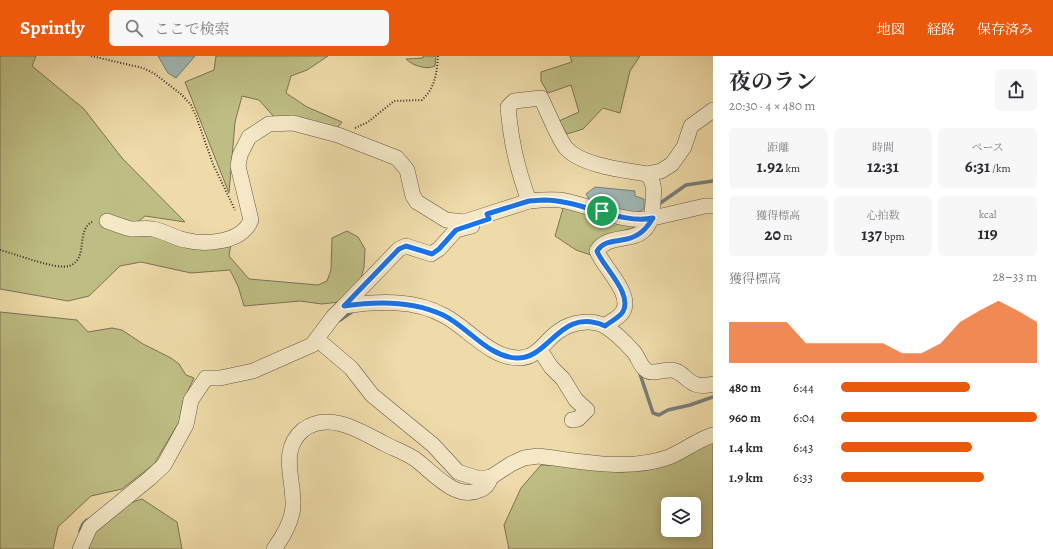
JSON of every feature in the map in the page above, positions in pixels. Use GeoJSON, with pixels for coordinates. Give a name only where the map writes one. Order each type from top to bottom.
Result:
{"type":"FeatureCollection","features":[{"type":"Feature","properties":{"kind":"street"},"geometry":{"type":"LineString","coordinates":[[529,201],[516,166],[510,137],[508,107],[514,101],[541,98],[566,148],[583,159],[597,165],[647,174],[661,171],[672,164],[683,151],[691,126],[713,110]]}},
{"type":"Feature","properties":{"kind":"street"},"geometry":{"type":"LineString","coordinates":[[107,221],[130,228],[154,230],[185,240],[200,242],[234,237],[249,226],[251,220],[238,166],[240,155],[249,137],[270,124],[293,123],[338,135],[397,158],[407,170],[413,196],[417,202],[446,220],[464,222],[529,201],[559,200],[633,219],[653,218],[713,206]]}},
{"type":"Feature","properties":{"kind":"street"},"geometry":{"type":"LineString","coordinates":[[605,326],[622,313],[625,307],[619,285],[597,251],[607,242],[628,239],[646,229],[653,218],[654,182],[647,174]]}},
{"type":"Feature","properties":{"kind":"street"},"geometry":{"type":"LineString","coordinates":[[80,549],[90,527],[164,465],[186,425],[191,400],[206,378],[220,378],[253,371],[321,342],[333,317],[399,249],[406,246],[432,254],[439,249],[456,230],[489,219],[487,214]]}},
{"type":"Feature","properties":{"kind":"street"},"geometry":{"type":"LineString","coordinates":[[344,306],[391,303],[419,306],[444,315],[495,351],[506,356],[527,357],[542,351],[558,331],[569,326],[590,322],[605,326],[633,350],[644,368],[648,371],[671,370],[691,383],[705,385],[713,384]]}},
{"type":"Feature","properties":{"kind":"street"},"geometry":{"type":"LineString","coordinates":[[321,342],[351,368],[372,395],[425,438],[458,472],[480,480],[491,477],[511,464],[524,458],[538,456],[630,466],[645,464],[670,457],[713,435]]}},
{"type":"Feature","properties":{"kind":"street"},"geometry":{"type":"LineString","coordinates":[[542,351],[551,367],[563,379],[576,400],[587,410],[578,419],[572,420]]}},
{"type":"Feature","properties":{"kind":"street"},"geometry":{"type":"LineString","coordinates":[[274,549],[285,530],[293,506],[289,464],[290,450],[297,437],[310,426],[331,422],[353,427],[415,459],[435,477],[465,493],[476,492],[483,489],[489,483],[491,477]]}},
{"type":"Feature","properties":{"kind":"path"},"geometry":{"type":"LineString","coordinates":[[90,56],[143,68],[155,74],[182,95],[191,105],[196,116],[228,198],[242,223],[249,226]]}},
{"type":"Feature","properties":{"kind":"path"},"geometry":{"type":"LineString","coordinates":[[338,135],[368,122],[394,101],[422,100],[430,93],[437,72],[438,56]]}},
{"type":"Feature","properties":{"kind":"path"},"geometry":{"type":"LineString","coordinates":[[0,250],[51,265],[67,266],[74,263],[81,255],[82,238],[86,228],[92,221],[107,221]]}},
{"type":"Feature","properties":{"kind":"green space"},"geometry":{"type":"Polygon","coordinates":[[[0,56],[36,56],[32,66],[84,109],[122,158],[185,222],[145,216],[135,224],[231,244],[229,256],[249,279],[318,285],[327,281],[331,270],[332,238],[347,231],[358,237],[365,249],[364,267],[360,282],[339,302],[322,304],[300,301],[244,306],[238,286],[230,270],[191,273],[141,262],[120,266],[89,296],[68,301],[0,289],[0,56]]]}},
{"type":"Feature","properties":{"kind":"green space"},"geometry":{"type":"Polygon","coordinates":[[[216,56],[328,56],[307,70],[291,76],[286,93],[307,107],[342,122],[335,131],[275,118],[259,100],[242,96],[235,122],[229,193],[185,82],[214,70],[216,56]]]}},
{"type":"Feature","properties":{"kind":"green space"},"geometry":{"type":"Polygon","coordinates":[[[423,56],[436,56],[435,66],[428,68],[420,67],[412,64],[406,59],[423,58],[423,56]]]}},
{"type":"Feature","properties":{"kind":"green space"},"geometry":{"type":"Polygon","coordinates":[[[570,56],[640,56],[630,71],[620,113],[603,108],[583,129],[567,134],[559,121],[579,112],[571,85],[548,93],[541,81],[541,72],[572,62],[570,56]]]}},
{"type":"Feature","properties":{"kind":"green space"},"geometry":{"type":"Polygon","coordinates":[[[564,205],[640,228],[594,256],[576,250],[555,236],[564,205]]]}},
{"type":"Feature","properties":{"kind":"green space"},"geometry":{"type":"Polygon","coordinates":[[[0,312],[77,320],[88,332],[112,328],[122,330],[143,344],[171,358],[179,364],[186,375],[194,378],[183,401],[179,422],[154,464],[122,489],[91,496],[58,527],[53,549],[0,549],[0,312]]]}},
{"type":"Feature","properties":{"kind":"green space"},"geometry":{"type":"Polygon","coordinates":[[[713,441],[713,549],[509,549],[504,525],[521,488],[541,465],[570,466],[622,472],[658,468],[713,441]]]}},
{"type":"Feature","properties":{"kind":"green space"},"geometry":{"type":"Polygon","coordinates":[[[142,499],[177,522],[182,549],[85,549],[92,535],[127,504],[142,499]]]}},
{"type":"Feature","properties":{"kind":"water"},"geometry":{"type":"Polygon","coordinates":[[[158,56],[195,56],[176,78],[168,73],[158,56]]]}},
{"type":"Feature","properties":{"kind":"water"},"geometry":{"type":"Polygon","coordinates":[[[595,187],[635,191],[635,196],[644,199],[644,209],[634,214],[589,199],[586,194],[595,187]]]}},
{"type":"Feature","properties":{"kind":"waterway"},"geometry":{"type":"LineString","coordinates":[[659,204],[686,185],[713,181]]}},
{"type":"Feature","properties":{"kind":"waterway"},"geometry":{"type":"LineString","coordinates":[[340,320],[353,311]]}},
{"type":"Feature","properties":{"kind":"waterway"},"geometry":{"type":"LineString","coordinates":[[639,371],[653,413],[659,415],[668,410],[690,405],[713,397]]}},
{"type":"Feature","properties":{"kind":"waterway"},"geometry":{"type":"LineString","coordinates":[[80,531],[83,524],[87,520]]}},
{"type":"Feature","properties":{"kind":"route"},"geometry":{"type":"LineString","coordinates":[[544,200],[571,202],[602,211],[633,219],[653,218],[646,229],[639,234],[628,239],[607,242],[599,247],[597,251],[599,258],[612,272],[619,285],[625,307],[622,313],[605,326],[590,322],[580,323],[558,331],[540,350],[527,357],[514,358],[495,351],[444,315],[419,306],[391,303],[356,304],[344,306],[399,249],[406,246],[414,247],[427,254],[432,254],[449,239],[456,230],[473,226],[489,219],[487,214],[529,201],[544,200]]}}]}
